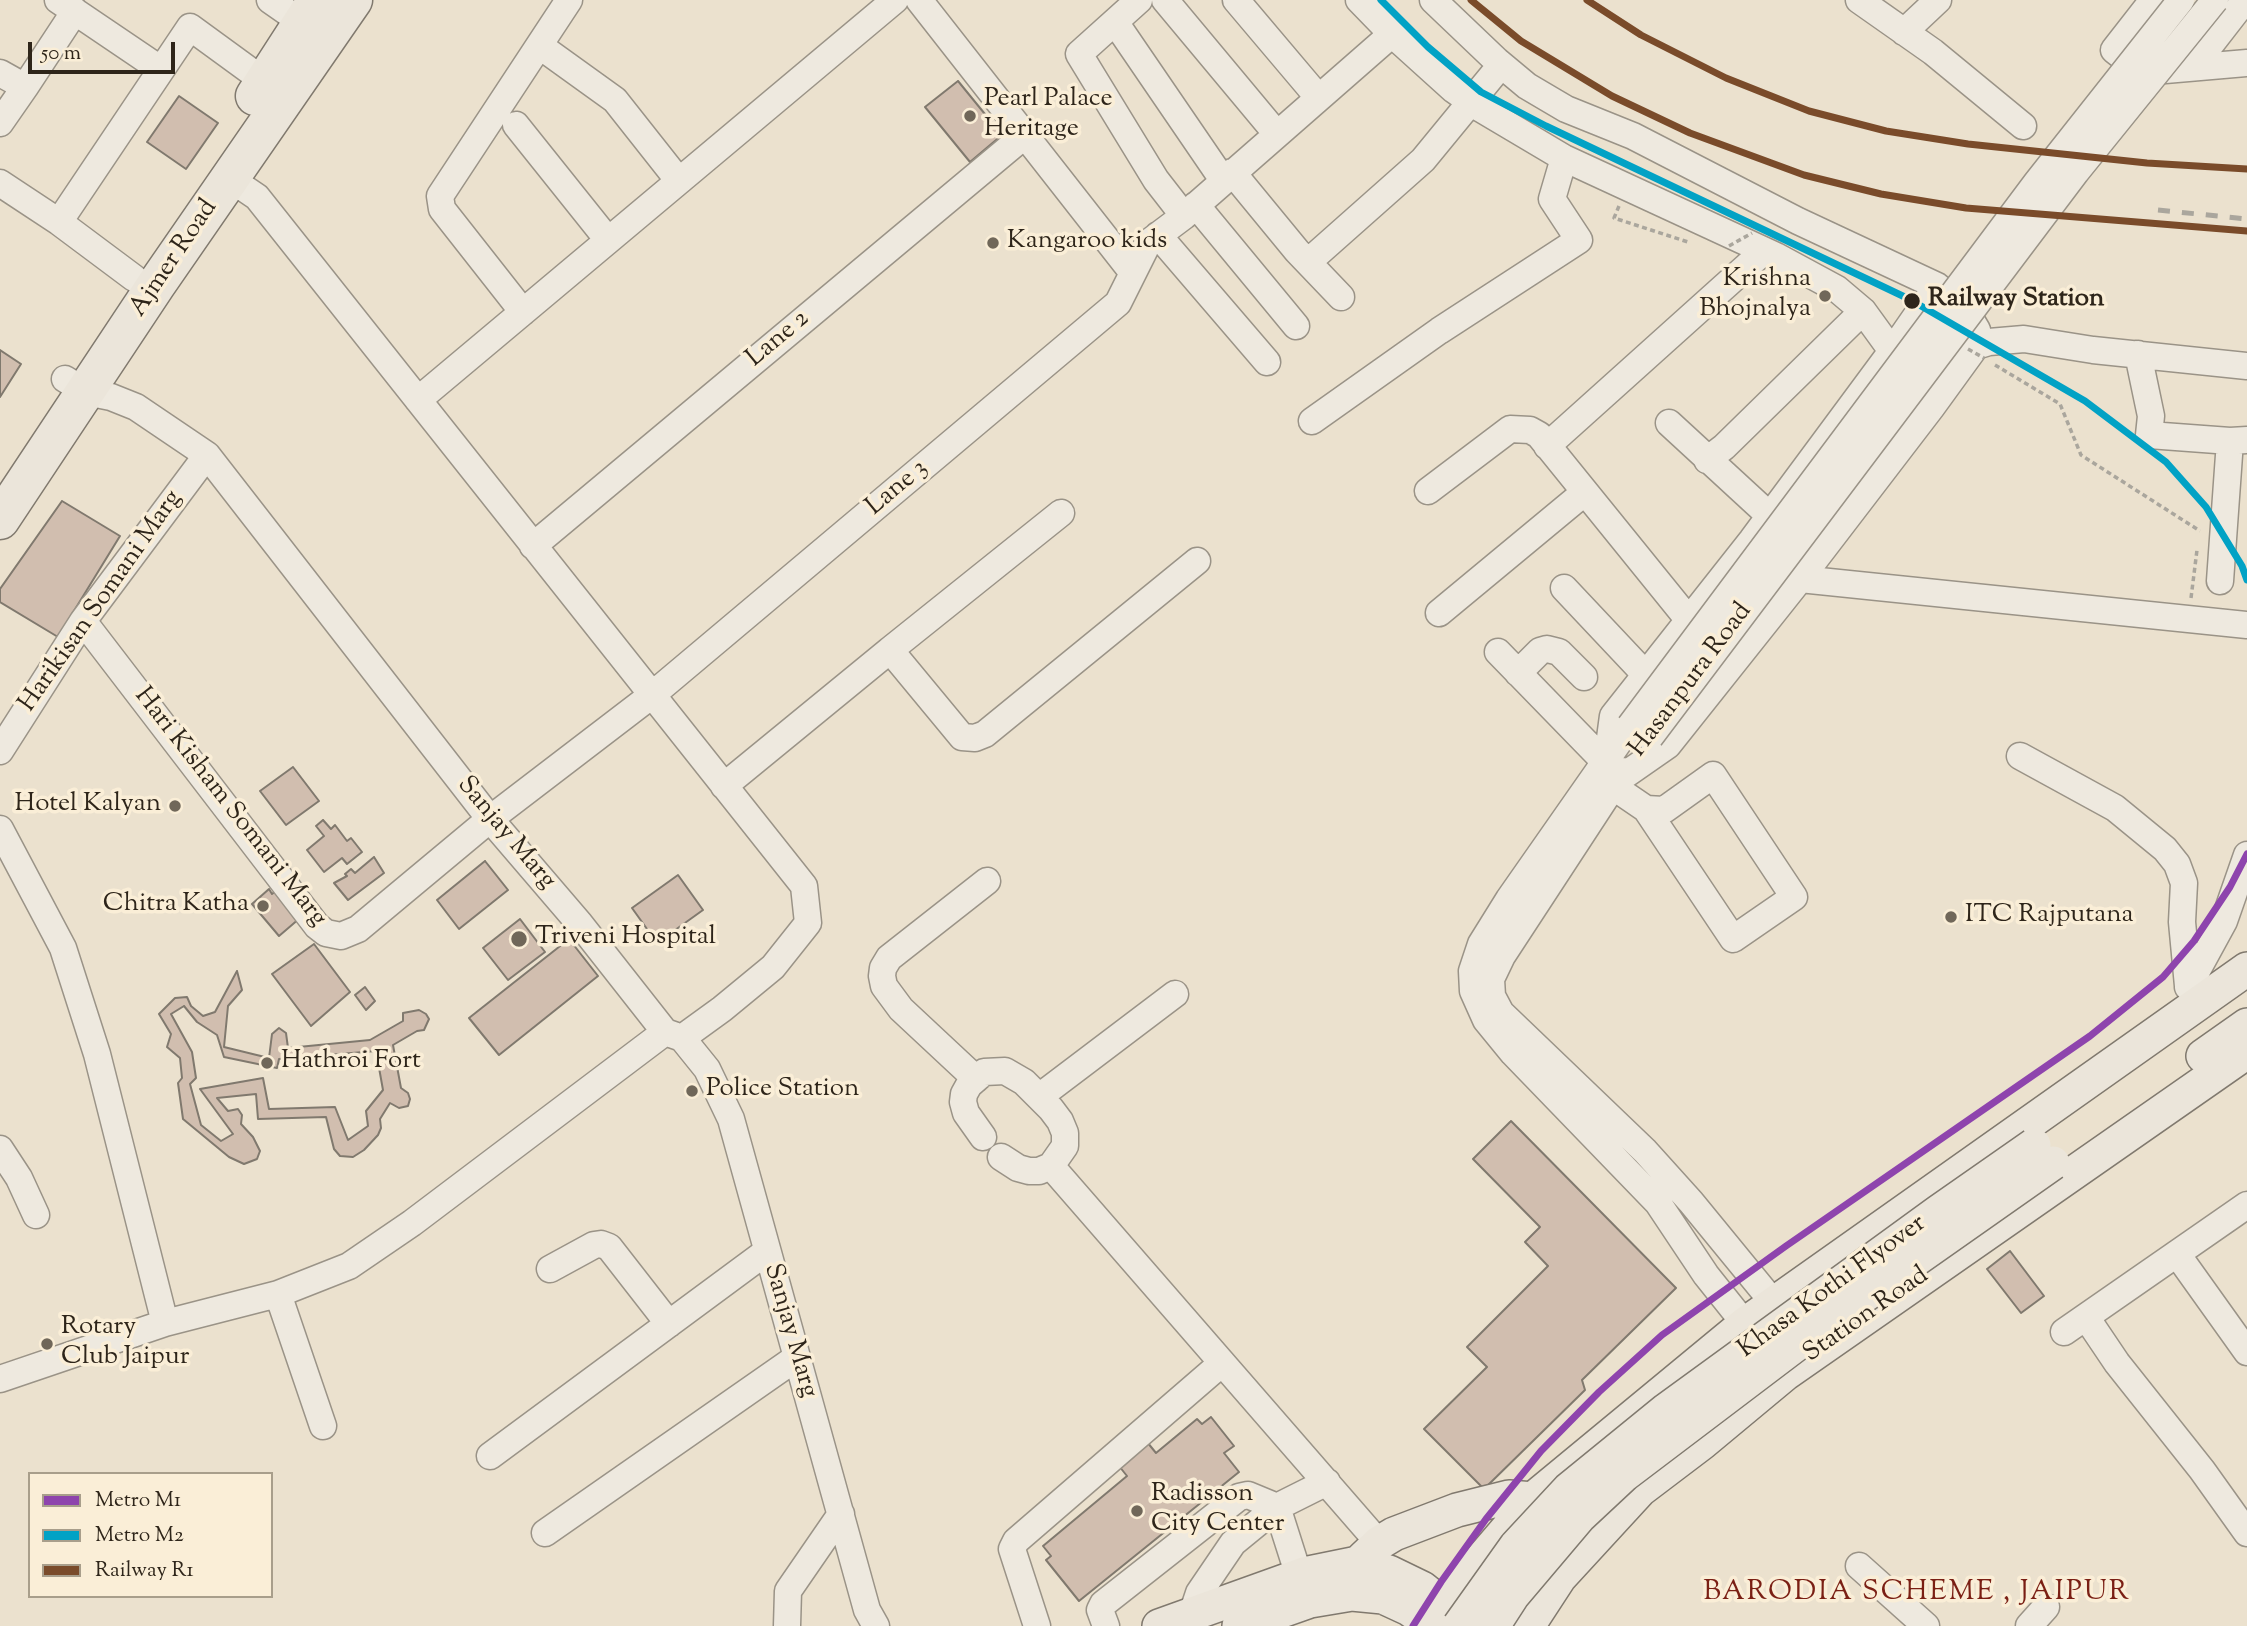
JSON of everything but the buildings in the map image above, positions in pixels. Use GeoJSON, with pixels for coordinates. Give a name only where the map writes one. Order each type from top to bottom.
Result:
{"type":"FeatureCollection","features":[{"type":"Feature","properties":{"kind":"highway","name":"Ajmer Road"},"geometry":{"type":"LineString","coordinates":[[0,479],[76,386],[229,178],[353,0]]}},
{"type":"Feature","properties":{"kind":"highway","name":"Ajmer Road"},"geometry":{"type":"LineString","coordinates":[[0,520],[134,278],[310,12]]}},
{"type":"Feature","properties":{"kind":"main road"},"geometry":{"type":"LineString","coordinates":[[1438,1621],[1533,1499],[1745,1324],[2247,969]]}},
{"type":"Feature","properties":{"kind":"main road","name":"Khasa Kothi Flyover"},"geometry":{"type":"LineString","coordinates":[[1438,1621],[1516,1546],[1569,1489],[1666,1410],[1938,1212],[2247,993]]}},
{"type":"Feature","properties":{"kind":"main road","name":"Khasa Kothi Flyover"},"geometry":{"type":"LineString","coordinates":[[1493,1626],[1513,1595],[1579,1517],[1624,1475],[1814,1331],[2247,1025]]}},
{"type":"Feature","properties":{"kind":"main road","name":"Station Road"},"geometry":{"type":"LineString","coordinates":[[1528,1626],[1560,1577],[1640,1490],[1785,1374],[2247,1052]]}},
{"type":"Feature","properties":{"kind":"main road"},"geometry":{"type":"LineString","coordinates":[[1159,1626],[1369,1553],[1394,1534],[1457,1510],[1509,1497],[1533,1499]]}},
{"type":"Feature","properties":{"kind":"main road"},"geometry":{"type":"LineString","coordinates":[[1369,1553],[1389,1572],[1422,1588],[1438,1621]]}},
{"type":"Feature","properties":{"kind":"main road"},"geometry":{"type":"LineString","coordinates":[[1239,1626],[1310,1601],[1352,1594],[1383,1597],[1438,1621],[1471,1626]]}},
{"type":"Feature","properties":{"kind":"street"},"geometry":{"type":"LineString","coordinates":[[270,0],[310,12]]}},
{"type":"Feature","properties":{"kind":"street"},"geometry":{"type":"LineString","coordinates":[[523,312],[442,209],[440,196],[569,0]]}},
{"type":"Feature","properties":{"kind":"street"},"geometry":{"type":"LineString","coordinates":[[418,400],[895,0]]}},
{"type":"Feature","properties":{"kind":"street"},"geometry":{"type":"LineString","coordinates":[[919,0],[1133,274]]}},
{"type":"Feature","properties":{"kind":"street"},"geometry":{"type":"LineString","coordinates":[[1139,0],[1079,54],[1156,180],[1190,210],[1296,327]]}},
{"type":"Feature","properties":{"kind":"street"},"geometry":{"type":"LineString","coordinates":[[1165,0],[1276,133]]}},
{"type":"Feature","properties":{"kind":"street"},"geometry":{"type":"LineString","coordinates":[[1236,0],[1318,97]]}},
{"type":"Feature","properties":{"kind":"street"},"geometry":{"type":"LineString","coordinates":[[1359,0],[1392,34],[1471,102],[1564,158],[1758,242],[1837,289],[1863,311],[1892,351]]}},
{"type":"Feature","properties":{"kind":"street"},"geometry":{"type":"LineString","coordinates":[[1433,0],[1527,86],[1566,108],[1633,136],[1798,221],[1937,286],[1964,308],[1977,330],[1980,352]]}},
{"type":"Feature","properties":{"kind":"street"},"geometry":{"type":"LineString","coordinates":[[1859,0],[1933,52],[2023,126]]}},
{"type":"Feature","properties":{"kind":"street"},"geometry":{"type":"LineString","coordinates":[[1904,32],[1938,0]]}},
{"type":"Feature","properties":{"kind":"street"},"geometry":{"type":"LineString","coordinates":[[2153,0],[2115,50],[2142,72],[2247,63]]}},
{"type":"Feature","properties":{"kind":"street"},"geometry":{"type":"LineString","coordinates":[[1640,731],[2037,182],[2181,0]]}},
{"type":"Feature","properties":{"kind":"street","name":"Hasanpura Road"},"geometry":{"type":"LineString","coordinates":[[1814,1352],[1691,1202],[1645,1152],[1501,1013],[1492,996],[1491,979],[1605,769],[1640,731],[2076,172],[2215,0]]}},
{"type":"Feature","properties":{"kind":"street"},"geometry":{"type":"LineString","coordinates":[[2193,67],[2245,0]]}},
{"type":"Feature","properties":{"kind":"street"},"geometry":{"type":"LineString","coordinates":[[0,123],[24,87],[67,6],[160,69]]}},
{"type":"Feature","properties":{"kind":"street"},"geometry":{"type":"LineString","coordinates":[[1115,22],[1228,176],[1341,297]]}},
{"type":"Feature","properties":{"kind":"street"},"geometry":{"type":"LineString","coordinates":[[59,222],[190,27],[264,81]]}},
{"type":"Feature","properties":{"kind":"street","name":"Lane 3"},"geometry":{"type":"LineString","coordinates":[[490,820],[652,695],[1118,303],[1148,243],[1190,210],[1392,34]]}},
{"type":"Feature","properties":{"kind":"street"},"geometry":{"type":"LineString","coordinates":[[540,46],[615,100],[679,181]]}},
{"type":"Feature","properties":{"kind":"street"},"geometry":{"type":"LineString","coordinates":[[1308,262],[1423,159],[1501,65]]}},
{"type":"Feature","properties":{"kind":"street"},"geometry":{"type":"LineString","coordinates":[[0,73],[24,87]]}},
{"type":"Feature","properties":{"kind":"street"},"geometry":{"type":"LineString","coordinates":[[516,125],[608,240]]}},
{"type":"Feature","properties":{"kind":"street","name":"Lane 2"},"geometry":{"type":"LineString","coordinates":[[533,546],[1025,135]]}},
{"type":"Feature","properties":{"kind":"street"},"geometry":{"type":"LineString","coordinates":[[1312,421],[1439,331],[1579,240],[1552,199],[1564,158]]}},
{"type":"Feature","properties":{"kind":"street"},"geometry":{"type":"LineString","coordinates":[[0,1380],[165,1323],[278,1294],[349,1266],[673,1035],[722,1009],[773,967],[808,923],[804,886],[257,197],[229,178]]}},
{"type":"Feature","properties":{"kind":"street"},"geometry":{"type":"LineString","coordinates":[[0,183],[59,222],[134,278]]}},
{"type":"Feature","properties":{"kind":"street"},"geometry":{"type":"LineString","coordinates":[[1158,235],[1267,362]]}},
{"type":"Feature","properties":{"kind":"street"},"geometry":{"type":"LineString","coordinates":[[1547,446],[1758,242]]}},
{"type":"Feature","properties":{"kind":"street"},"geometry":{"type":"LineString","coordinates":[[1785,1374],[1706,1276],[1658,1203],[1513,1053],[1486,1020],[1473,991],[1472,971],[1481,944],[1509,899],[1605,769],[1613,716],[1762,526],[1937,286]]}},
{"type":"Feature","properties":{"kind":"street"},"geometry":{"type":"LineString","coordinates":[[1707,460],[1724,447],[1863,311]]}},
{"type":"Feature","properties":{"kind":"street"},"geometry":{"type":"LineString","coordinates":[[1605,769],[1668,745],[1980,352],[2024,339],[2247,366]]}},
{"type":"Feature","properties":{"kind":"street"},"geometry":{"type":"LineString","coordinates":[[2138,354],[2151,416],[2149,435],[2239,441],[2220,580]]}},
{"type":"Feature","properties":{"kind":"street","name":"Sanjay Marg"},"geometry":{"type":"LineString","coordinates":[[76,386],[136,407],[207,455],[490,820],[673,1035],[707,1069],[731,1119],[867,1610],[876,1626]]}},
{"type":"Feature","properties":{"kind":"street"},"geometry":{"type":"LineString","coordinates":[[1669,423],[1707,460],[1762,526],[1807,570],[1832,583],[2247,625]]}},
{"type":"Feature","properties":{"kind":"street"},"geometry":{"type":"LineString","coordinates":[[1428,491],[1510,429],[1530,430],[1539,435],[1688,619]]}},
{"type":"Feature","properties":{"kind":"street","name":"Harikisan Somani Marg"},"geometry":{"type":"LineString","coordinates":[[0,751],[83,621],[207,455]]}},
{"type":"Feature","properties":{"kind":"street"},"geometry":{"type":"LineString","coordinates":[[1439,613],[1585,492]]}},
{"type":"Feature","properties":{"kind":"street"},"geometry":{"type":"LineString","coordinates":[[723,786],[1061,513]]}},
{"type":"Feature","properties":{"kind":"street"},"geometry":{"type":"LineString","coordinates":[[890,650],[962,737],[975,738],[997,725],[1197,561]]}},
{"type":"Feature","properties":{"kind":"street"},"geometry":{"type":"LineString","coordinates":[[1564,588],[1646,674]]}},
{"type":"Feature","properties":{"kind":"street","name":"Hari Kisham Somani Marg"},"geometry":{"type":"LineString","coordinates":[[83,621],[294,897],[326,933],[341,936],[358,929],[490,820]]}},
{"type":"Feature","properties":{"kind":"street"},"geometry":{"type":"LineString","coordinates":[[1518,673],[1540,651],[1547,649],[1559,652],[1584,677]]}},
{"type":"Feature","properties":{"kind":"street"},"geometry":{"type":"LineString","coordinates":[[1498,652],[1605,769],[1646,809],[1733,940],[1794,897],[1713,775],[1664,810],[1646,809]]}},
{"type":"Feature","properties":{"kind":"street"},"geometry":{"type":"LineString","coordinates":[[2020,756],[2115,808],[2165,849],[2177,864],[2184,883],[2182,922],[2188,986]]}},
{"type":"Feature","properties":{"kind":"street"},"geometry":{"type":"LineString","coordinates":[[0,829],[63,948],[97,1054],[165,1323]]}},
{"type":"Feature","properties":{"kind":"street"},"geometry":{"type":"LineString","coordinates":[[2166,1027],[2224,921],[2247,855]]}},
{"type":"Feature","properties":{"kind":"street"},"geometry":{"type":"LineString","coordinates":[[976,1079],[901,1009],[884,986],[882,976],[889,958],[987,881]]}},
{"type":"Feature","properties":{"kind":"street"},"geometry":{"type":"LineString","coordinates":[[1039,1097],[1175,994]]}},
{"type":"Feature","properties":{"kind":"street"},"geometry":{"type":"LineString","coordinates":[[1005,1071],[1024,1082],[1060,1121],[1065,1133],[1065,1146],[1051,1166],[1039,1171],[1018,1168],[992,1147],[972,1123],[963,1102],[964,1094],[976,1079],[984,1072],[1005,1071]]}},
{"type":"Feature","properties":{"kind":"street"},"geometry":{"type":"LineString","coordinates":[[0,1149],[19,1178],[36,1215]]}},
{"type":"Feature","properties":{"kind":"street"},"geometry":{"type":"LineString","coordinates":[[1051,1166],[1327,1482],[1369,1553]]}},
{"type":"Feature","properties":{"kind":"street"},"geometry":{"type":"LineString","coordinates":[[2064,1332],[2247,1205]]}},
{"type":"Feature","properties":{"kind":"street"},"geometry":{"type":"LineString","coordinates":[[550,1269],[601,1244],[609,1247],[669,1324]]}},
{"type":"Feature","properties":{"kind":"street"},"geometry":{"type":"LineString","coordinates":[[490,1456],[766,1252]]}},
{"type":"Feature","properties":{"kind":"street"},"geometry":{"type":"LineString","coordinates":[[2176,1254],[2247,1352]]}},
{"type":"Feature","properties":{"kind":"street"},"geometry":{"type":"LineString","coordinates":[[278,1294],[323,1426]]}},
{"type":"Feature","properties":{"kind":"street"},"geometry":{"type":"LineString","coordinates":[[2086,1317],[2117,1363],[2202,1470],[2247,1533]]}},
{"type":"Feature","properties":{"kind":"street"},"geometry":{"type":"LineString","coordinates":[[545,1533],[796,1358]]}},
{"type":"Feature","properties":{"kind":"street"},"geometry":{"type":"LineString","coordinates":[[1037,1626],[1012,1549],[1016,1541],[1222,1363]]}},
{"type":"Feature","properties":{"kind":"street"},"geometry":{"type":"LineString","coordinates":[[1192,1614],[1199,1593],[1233,1543],[1277,1507],[1327,1482]]}},
{"type":"Feature","properties":{"kind":"street"},"geometry":{"type":"LineString","coordinates":[[1106,1626],[1100,1610],[1103,1605],[1239,1497],[1248,1495],[1277,1507],[1299,1576]]}},
{"type":"Feature","properties":{"kind":"street"},"geometry":{"type":"LineString","coordinates":[[787,1626],[788,1591],[841,1514]]}},
{"type":"Feature","properties":{"kind":"street"},"geometry":{"type":"LineString","coordinates":[[1859,1566],[1926,1626]]}},
{"type":"Feature","properties":{"kind":"path"},"geometry":{"type":"LineString","coordinates":[[1729,246],[1758,242]]}},
{"type":"Feature","properties":{"kind":"path"},"geometry":{"type":"LineString","coordinates":[[1980,352],[2060,404],[2081,455],[2200,531],[2188,619]]}},
{"type":"Feature","properties":{"kind":"railway"},"geometry":{"type":"LineString","coordinates":[[2158,210],[2247,219]]}},
{"type":"Feature","properties":{"kind":"metro line","name":"M2"},"geometry":{"type":"LineString","coordinates":[[1381,0],[1428,47],[1481,92],[1546,126],[1909,299],[2085,401],[2166,462],[2206,507],[2242,566],[2247,580]]}},
{"type":"Feature","properties":{"kind":"metro line","name":"M1"},"geometry":{"type":"LineString","coordinates":[[1413,1626],[1486,1519],[1541,1451],[1599,1392],[1662,1335],[2090,1036],[2163,977],[2194,941],[2230,887],[2247,854]]}},
{"type":"Feature","properties":{"kind":"rail line","name":"R1"},"geometry":{"type":"LineString","coordinates":[[1471,0],[1521,41],[1612,96],[1690,133],[1804,175],[1881,194],[1966,208],[2247,231]]}},
{"type":"Feature","properties":{"kind":"rail line","name":"R1"},"geometry":{"type":"LineString","coordinates":[[1587,0],[1641,35],[1726,78],[1809,111],[1886,131],[1968,144],[2147,163],[2247,169]]}},
{"type":"Feature","properties":{"kind":"place","name":"Pearl Palace Heritage"},"geometry":{"type":"Point","coordinates":[970,116]}},
{"type":"Feature","properties":{"kind":"place","name":"Kangaroo kids"},"geometry":{"type":"Point","coordinates":[993,243]}},
{"type":"Feature","properties":{"kind":"place","name":"Krishna Bhojnalya"},"geometry":{"type":"Point","coordinates":[1825,296]}},
{"type":"Feature","properties":{"kind":"place","name":"Railway Station"},"geometry":{"type":"Point","coordinates":[1912,301]}},
{"type":"Feature","properties":{"kind":"place","name":"Hotel Kalyan"},"geometry":{"type":"Point","coordinates":[175,806]}},
{"type":"Feature","properties":{"kind":"place","name":"Chitra Katha"},"geometry":{"type":"Point","coordinates":[263,906]}},
{"type":"Feature","properties":{"kind":"place","name":"ITC Rajputana"},"geometry":{"type":"Point","coordinates":[1951,917]}},
{"type":"Feature","properties":{"kind":"place","name":"Triveni Hospital"},"geometry":{"type":"Point","coordinates":[519,939]}},
{"type":"Feature","properties":{"kind":"place","name":"Hathroi Fort"},"geometry":{"type":"Point","coordinates":[267,1063]}},
{"type":"Feature","properties":{"kind":"place","name":"Police Station"},"geometry":{"type":"Point","coordinates":[692,1091]}},
{"type":"Feature","properties":{"kind":"place","name":"Rotary Club Jaipur"},"geometry":{"type":"Point","coordinates":[47,1344]}},
{"type":"Feature","properties":{"kind":"place","name":"Radisson City Center"},"geometry":{"type":"Point","coordinates":[1137,1511]}},
{"type":"Feature","properties":{"kind":"district","name":"BARODIA SCHEME , JAIPUR"},"geometry":{"type":"Point","coordinates":[1917,1594]}}]}
